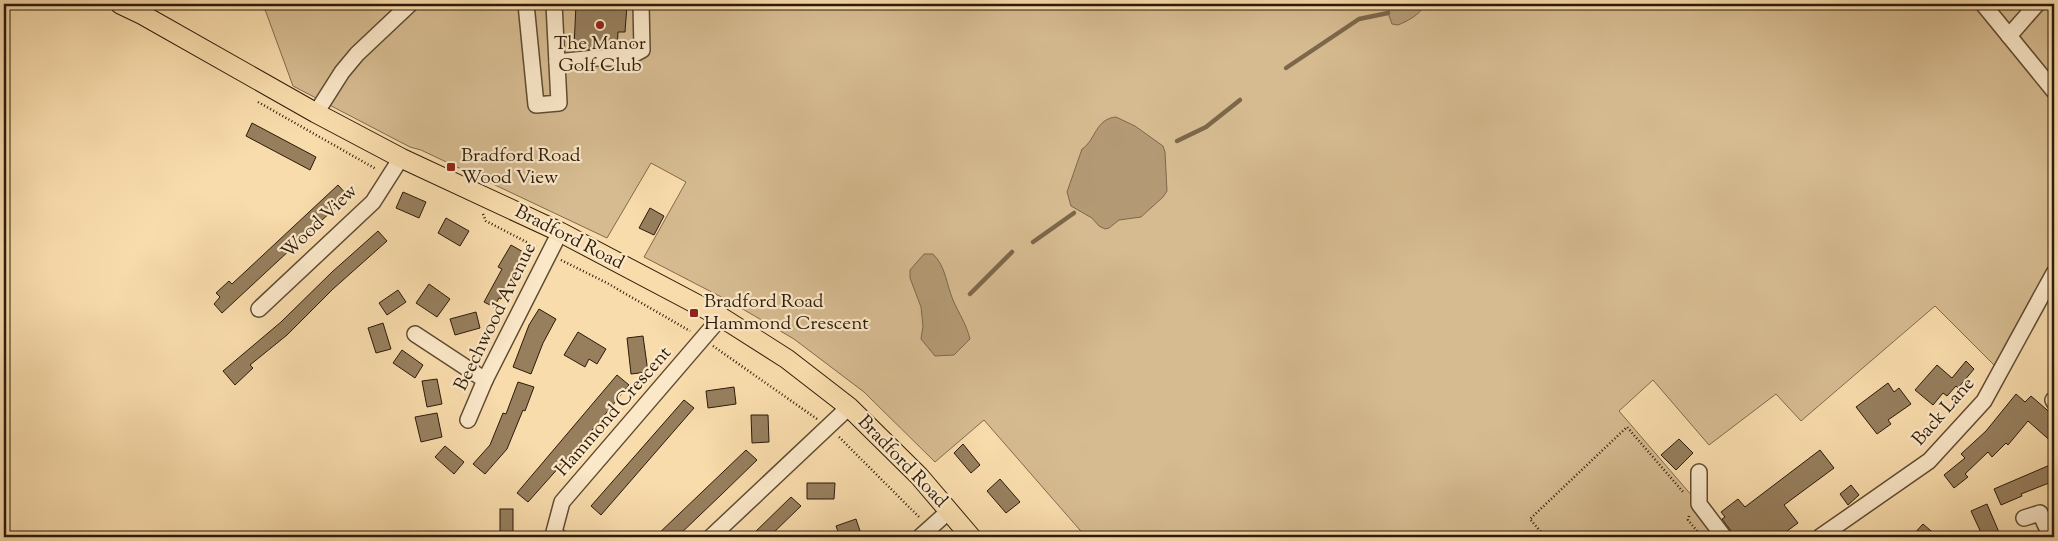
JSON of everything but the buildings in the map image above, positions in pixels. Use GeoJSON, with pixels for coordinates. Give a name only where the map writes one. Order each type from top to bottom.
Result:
{"type":"FeatureCollection","features":[{"type":"Feature","properties":{"kind":"main road","name":"Bradford Road"},"geometry":{"type":"LineString","coordinates":[[120,4],[401,158],[560,232],[721,318],[788,359],[849,407],[919,476],[971,537]]}},
{"type":"Feature","properties":{"kind":"street"},"geometry":{"type":"LineString","coordinates":[[316,113],[342,72],[357,54],[410,4]]}},
{"type":"Feature","properties":{"kind":"street"},"geometry":{"type":"LineString","coordinates":[[526,4],[536,105],[559,103],[554,4]]}},
{"type":"Feature","properties":{"kind":"street"},"geometry":{"type":"LineString","coordinates":[[557,62],[595,58],[627,58],[642,50],[640,4]]}},
{"type":"Feature","properties":{"kind":"street"},"geometry":{"type":"LineString","coordinates":[[1984,4],[2054,91]]}},
{"type":"Feature","properties":{"kind":"street"},"geometry":{"type":"LineString","coordinates":[[2009,36],[2037,4]]}},
{"type":"Feature","properties":{"kind":"street","name":"Wood View"},"geometry":{"type":"LineString","coordinates":[[259,308],[373,202],[401,158]]}},
{"type":"Feature","properties":{"kind":"street","name":"Beechwood Avenue"},"geometry":{"type":"LineString","coordinates":[[468,420],[485,380],[560,232]]}},
{"type":"Feature","properties":{"kind":"street","name":"Back Lane"},"geometry":{"type":"LineString","coordinates":[[1820,537],[1929,461],[1984,401],[2054,272]]}},
{"type":"Feature","properties":{"kind":"street","name":"Hammond Crescent"},"geometry":{"type":"LineString","coordinates":[[559,537],[554,532],[562,502],[721,318]]}},
{"type":"Feature","properties":{"kind":"street"},"geometry":{"type":"LineString","coordinates":[[415,334],[485,380]]}},
{"type":"Feature","properties":{"kind":"street"},"geometry":{"type":"LineString","coordinates":[[710,537],[849,407]]}},
{"type":"Feature","properties":{"kind":"street"},"geometry":{"type":"LineString","coordinates":[[1699,472],[1699,504],[1724,537]]}},
{"type":"Feature","properties":{"kind":"street"},"geometry":{"type":"LineString","coordinates":[[2024,518],[2047,510],[2051,537]]}},
{"type":"Feature","properties":{"kind":"street"},"geometry":{"type":"LineString","coordinates":[[925,533],[949,511]]}},
{"type":"Feature","properties":{"kind":"path"},"geometry":{"type":"LineString","coordinates":[[258,102],[390,176]]}},
{"type":"Feature","properties":{"kind":"path"},"geometry":{"type":"LineString","coordinates":[[475,193],[486,221],[615,288],[704,339],[828,427],[871,468],[925,533]]}},
{"type":"Feature","properties":{"kind":"path"},"geometry":{"type":"LineString","coordinates":[[1545,537],[1530,519],[1627,427],[1689,499]]}},
{"type":"Feature","properties":{"kind":"shaded area"},"geometry":{"type":"Polygon","coordinates":[[[263,4],[2054,4],[2054,266],[1995,366],[1935,306],[1801,421],[1776,394],[1709,445],[1653,380],[1619,411],[1699,504],[1724,537],[1086,537],[984,420],[935,462],[864,392],[794,339],[729,301],[644,257],[686,182],[651,163],[607,238],[421,150],[410,147],[293,86],[263,4]]]}},
{"type":"Feature","properties":{"kind":"shaded area"},"geometry":{"type":"Polygon","coordinates":[[[1388,4],[1425,4],[1417,14],[1398,25],[1392,24],[1388,4]]]}},
{"type":"Feature","properties":{"kind":"shaded area"},"geometry":{"type":"Polygon","coordinates":[[[1116,117],[1135,126],[1163,146],[1167,191],[1141,217],[1119,220],[1105,229],[1099,226],[1092,218],[1071,206],[1067,192],[1082,149],[1104,122],[1116,117]]]}},
{"type":"Feature","properties":{"kind":"shaded area"},"geometry":{"type":"Polygon","coordinates":[[[924,254],[933,254],[941,264],[953,300],[970,339],[954,355],[935,356],[921,339],[923,326],[921,307],[910,278],[910,270],[924,254]]]}},
{"type":"Feature","properties":{"kind":"waterway"},"geometry":{"type":"LineString","coordinates":[[1286,68],[1359,19],[1388,13]]}},
{"type":"Feature","properties":{"kind":"waterway"},"geometry":{"type":"LineString","coordinates":[[1177,141],[1206,127],[1240,100]]}},
{"type":"Feature","properties":{"kind":"waterway"},"geometry":{"type":"LineString","coordinates":[[1033,242],[1074,213]]}},
{"type":"Feature","properties":{"kind":"waterway"},"geometry":{"type":"LineString","coordinates":[[970,294],[1012,252]]}},
{"type":"Feature","properties":{"kind":"place","name":"The Manor Golf Club"},"geometry":{"type":"Point","coordinates":[600,25]}},
{"type":"Feature","properties":{"kind":"place","name":"Bradford Road Wood View"},"geometry":{"type":"Point","coordinates":[451,167]}},
{"type":"Feature","properties":{"kind":"place","name":"Bradford Road Hammond Crescent"},"geometry":{"type":"Point","coordinates":[694,313]}}]}
